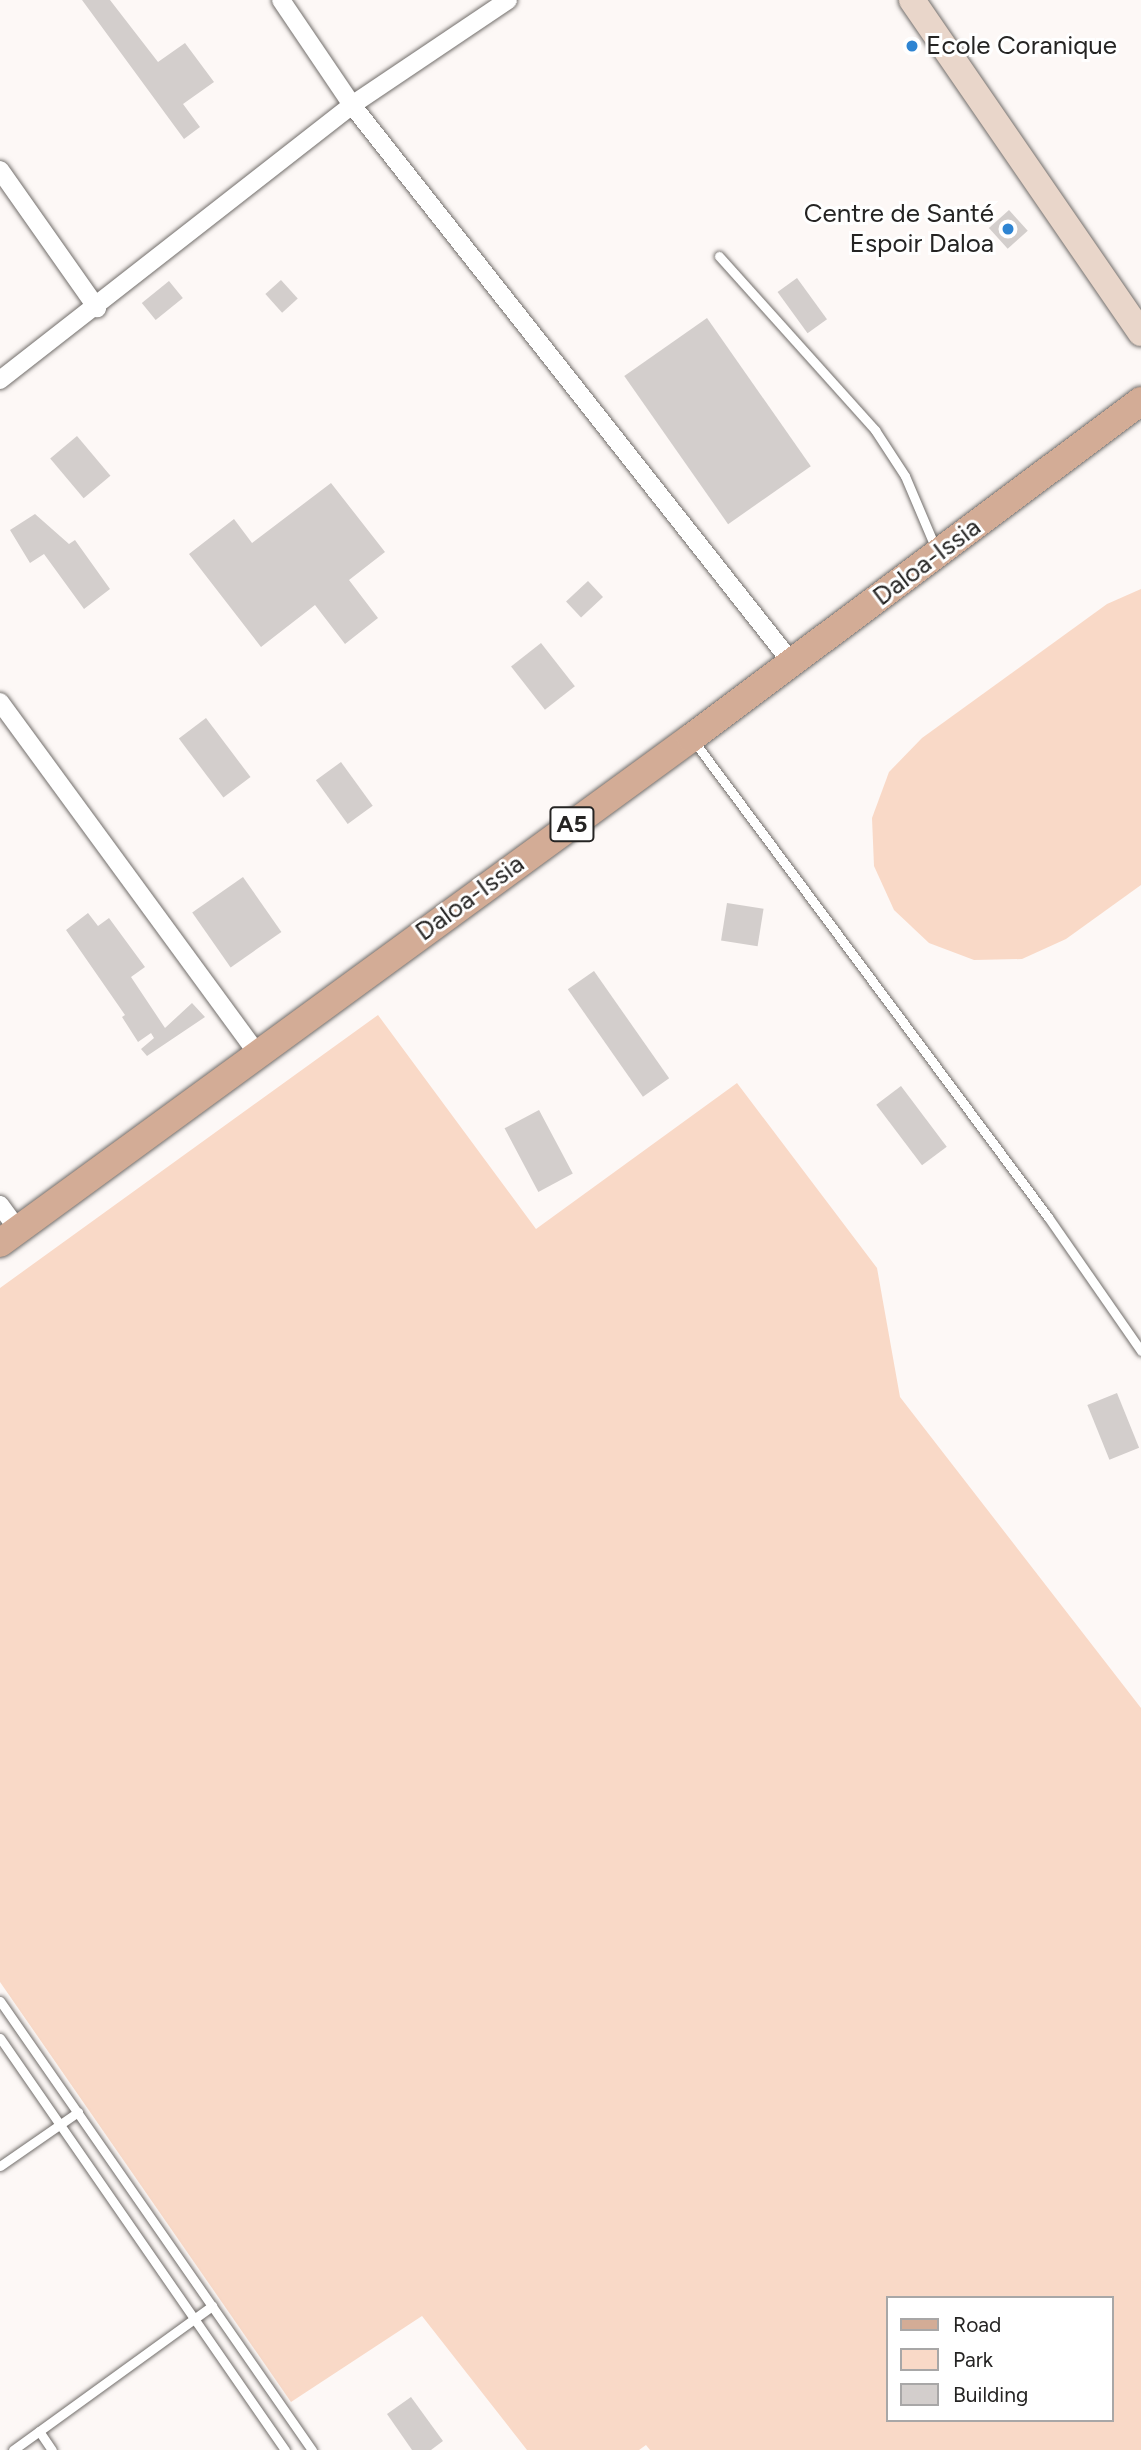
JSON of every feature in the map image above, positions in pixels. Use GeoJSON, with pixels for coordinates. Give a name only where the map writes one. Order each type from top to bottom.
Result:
{"type":"FeatureCollection","features":[{"type":"Feature","properties":{"kind":"main road","name":"Daloa-Issia"},"geometry":{"type":"LineString","coordinates":[[9,1237],[691,738],[1141,401]]}},
{"type":"Feature","properties":{"kind":"street"},"geometry":{"type":"LineString","coordinates":[[281,0],[352,105],[792,663]]}},
{"type":"Feature","properties":{"kind":"street"},"geometry":{"type":"LineString","coordinates":[[0,380],[97,308],[352,105],[508,0]]}},
{"type":"Feature","properties":{"kind":"street"},"geometry":{"type":"LineString","coordinates":[[912,0],[1141,332]]}},
{"type":"Feature","properties":{"kind":"street"},"geometry":{"type":"LineString","coordinates":[[0,170],[97,308]]}},
{"type":"Feature","properties":{"kind":"street"},"geometry":{"type":"LineString","coordinates":[[3,710],[257,1053]]}},
{"type":"Feature","properties":{"kind":"street"},"geometry":{"type":"LineString","coordinates":[[0,1205],[9,1237]]}},
{"type":"Feature","properties":{"kind":"lane"},"geometry":{"type":"LineString","coordinates":[[719,256],[875,430],[905,476],[938,554]]}},
{"type":"Feature","properties":{"kind":"lane"},"geometry":{"type":"LineString","coordinates":[[691,738],[1048,1217],[1141,1351]]}},
{"type":"Feature","properties":{"kind":"lane"},"geometry":{"type":"LineString","coordinates":[[0,2001],[312,2450]]}},
{"type":"Feature","properties":{"kind":"lane"},"geometry":{"type":"LineString","coordinates":[[0,2038],[285,2450]]}},
{"type":"Feature","properties":{"kind":"lane"},"geometry":{"type":"LineString","coordinates":[[0,2166],[78,2112]]}},
{"type":"Feature","properties":{"kind":"lane"},"geometry":{"type":"LineString","coordinates":[[13,2450],[212,2306]]}},
{"type":"Feature","properties":{"kind":"lane"},"geometry":{"type":"LineString","coordinates":[[39,2431],[52,2450]]}},
{"type":"Feature","properties":{"kind":"green space"},"geometry":{"type":"Polygon","coordinates":[[[1141,589],[1141,885],[1066,939],[1022,959],[974,960],[929,943],[894,910],[874,866],[872,818],[889,772],[922,738],[1107,604],[1141,589]]]}},
{"type":"Feature","properties":{"kind":"green space"},"geometry":{"type":"Polygon","coordinates":[[[378,1015],[536,1229],[737,1083],[877,1268],[900,1397],[1141,1708],[1141,2450],[650,2450],[646,2445],[639,2450],[527,2450],[422,2316],[291,2402],[0,1982],[0,1288],[378,1015]]]}},
{"type":"Feature","properties":{"kind":"building"},"geometry":{"type":"Polygon","coordinates":[[[82,0],[110,0],[158,62],[185,43],[214,82],[183,104],[200,127],[184,139],[82,0]]]}},
{"type":"Feature","properties":{"kind":"building","name":"Centre de Santé Espoir Daloa"},"geometry":{"type":"Polygon","coordinates":[[[1009,210],[1028,231],[1008,249],[989,228],[1009,210]]]}},
{"type":"Feature","properties":{"kind":"building"},"geometry":{"type":"Polygon","coordinates":[[[797,278],[827,319],[808,333],[778,292],[797,278]]]}},
{"type":"Feature","properties":{"kind":"building"},"geometry":{"type":"Polygon","coordinates":[[[281,280],[298,299],[282,313],[265,294],[281,280]]]}},
{"type":"Feature","properties":{"kind":"building"},"geometry":{"type":"Polygon","coordinates":[[[169,281],[183,298],[156,320],[142,303],[169,281]]]}},
{"type":"Feature","properties":{"kind":"building"},"geometry":{"type":"Polygon","coordinates":[[[707,318],[811,466],[728,524],[624,376],[707,318]]]}},
{"type":"Feature","properties":{"kind":"building"},"geometry":{"type":"Polygon","coordinates":[[[77,436],[110,476],[84,498],[50,458],[77,436]]]}},
{"type":"Feature","properties":{"kind":"building"},"geometry":{"type":"Polygon","coordinates":[[[331,483],[385,552],[349,580],[378,618],[345,644],[315,605],[261,647],[189,554],[234,519],[252,543],[331,483]]]}},
{"type":"Feature","properties":{"kind":"building"},"geometry":{"type":"Polygon","coordinates":[[[35,514],[69,544],[75,540],[110,589],[84,609],[44,554],[30,563],[10,530],[35,514]]]}},
{"type":"Feature","properties":{"kind":"building"},"geometry":{"type":"Polygon","coordinates":[[[588,581],[603,597],[581,618],[566,601],[588,581]]]}},
{"type":"Feature","properties":{"kind":"building"},"geometry":{"type":"Polygon","coordinates":[[[541,643],[575,686],[545,710],[511,666],[541,643]]]}},
{"type":"Feature","properties":{"kind":"building"},"geometry":{"type":"Polygon","coordinates":[[[206,718],[251,777],[223,798],[179,738],[206,718]]]}},
{"type":"Feature","properties":{"kind":"building"},"geometry":{"type":"Polygon","coordinates":[[[341,762],[373,806],[348,824],[316,780],[341,762]]]}},
{"type":"Feature","properties":{"kind":"building"},"geometry":{"type":"Polygon","coordinates":[[[243,877],[281,932],[231,967],[192,913],[243,877]]]}},
{"type":"Feature","properties":{"kind":"building"},"geometry":{"type":"Polygon","coordinates":[[[727,903],[764,909],[758,946],[721,941],[727,903]]]}},
{"type":"Feature","properties":{"kind":"building"},"geometry":{"type":"Polygon","coordinates":[[[88,913],[98,926],[109,918],[145,967],[131,977],[165,1028],[192,1003],[205,1017],[147,1056],[141,1049],[154,1038],[151,1033],[138,1042],[122,1017],[125,1015],[66,930],[88,913]]]}},
{"type":"Feature","properties":{"kind":"building"},"geometry":{"type":"Polygon","coordinates":[[[594,971],[669,1078],[643,1097],[568,989],[594,971]]]}},
{"type":"Feature","properties":{"kind":"building"},"geometry":{"type":"Polygon","coordinates":[[[901,1086],[947,1147],[922,1165],[876,1105],[901,1086]]]}},
{"type":"Feature","properties":{"kind":"building"},"geometry":{"type":"Polygon","coordinates":[[[539,1110],[573,1174],[538,1192],[505,1128],[539,1110]]]}},
{"type":"Feature","properties":{"kind":"building"},"geometry":{"type":"Polygon","coordinates":[[[1117,1393],[1139,1448],[1109,1460],[1087,1405],[1117,1393]]]}},
{"type":"Feature","properties":{"kind":"building"},"geometry":{"type":"Polygon","coordinates":[[[411,2397],[443,2441],[431,2450],[412,2450],[387,2414],[411,2397]]]}},
{"type":"Feature","properties":{"kind":"place","name":"Ecole Coranique"},"geometry":{"type":"Point","coordinates":[912,46]}},
{"type":"Feature","properties":{"kind":"place","name":"Centre de Santé Espoir Daloa"},"geometry":{"type":"Point","coordinates":[1008,229]}}]}
